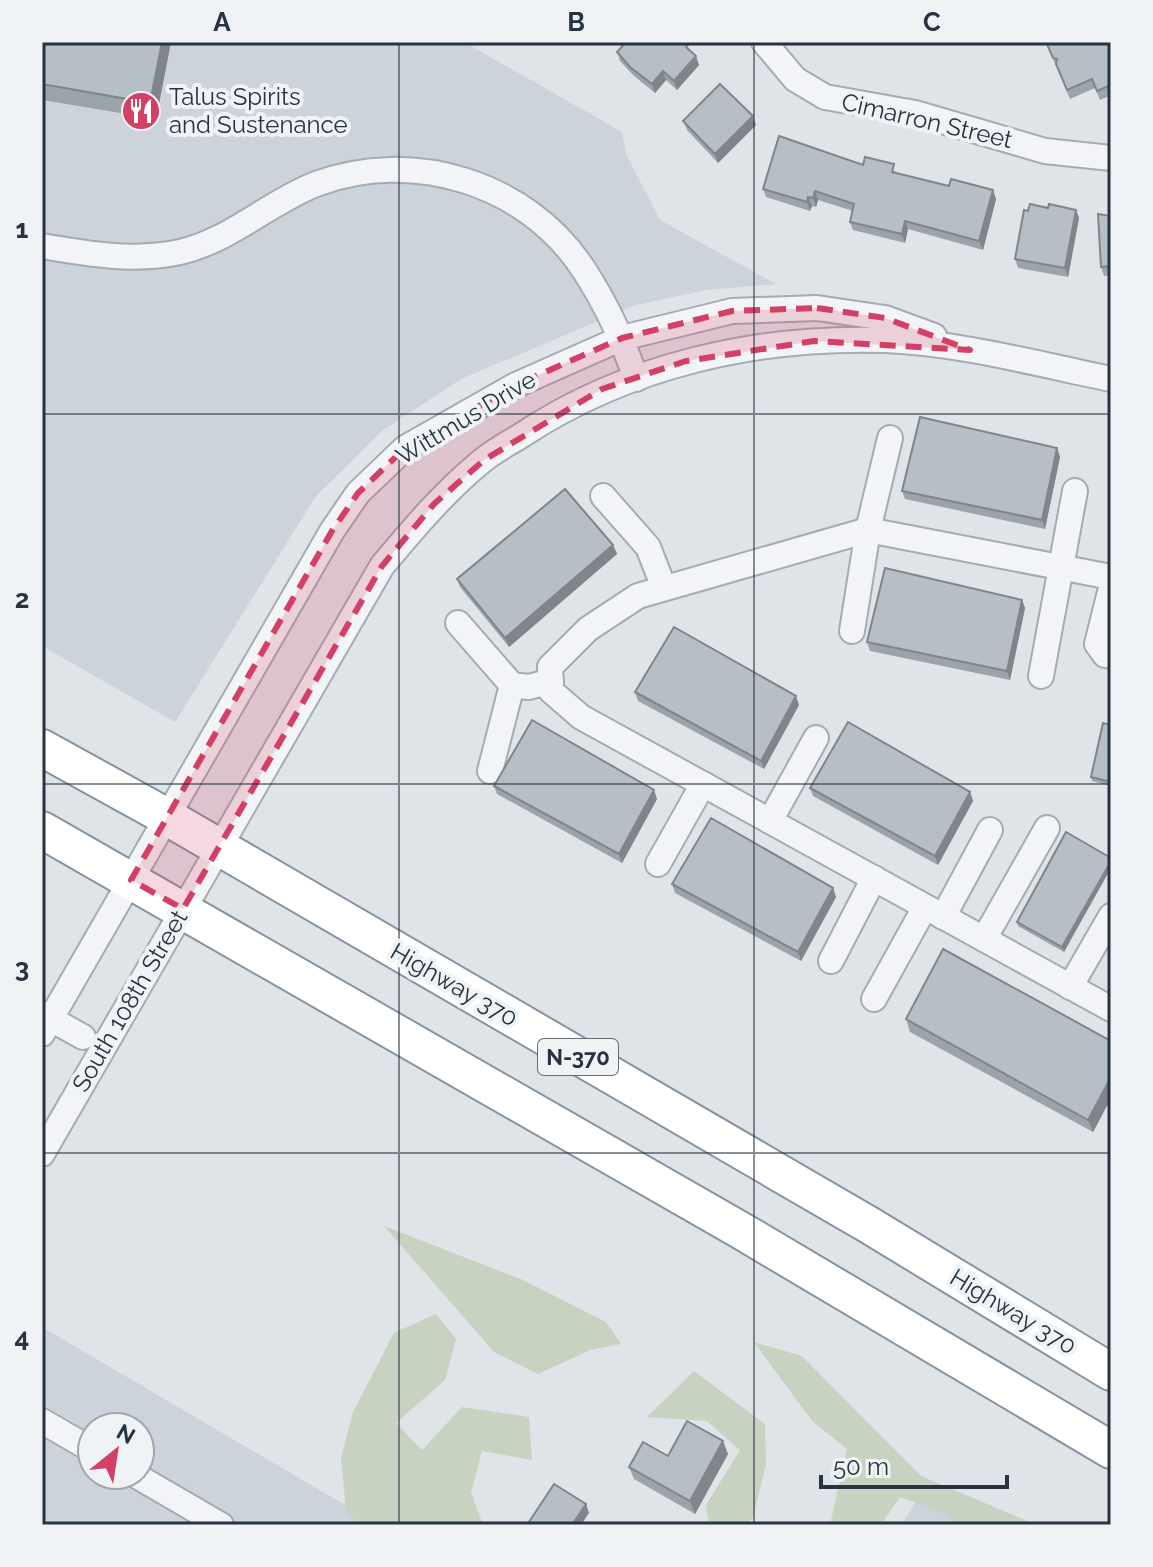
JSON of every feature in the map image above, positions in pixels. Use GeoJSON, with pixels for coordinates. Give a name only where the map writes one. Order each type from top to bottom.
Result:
{"type":"FeatureCollection","features":[{"type":"Feature","properties":{"kind":"highway","name":"Highway 370"},"geometry":{"type":"LineString","coordinates":[[42,748],[167,817],[869,1225],[1111,1372]]}},
{"type":"Feature","properties":{"kind":"highway","name":"N-370"},"geometry":{"type":"LineString","coordinates":[[42,830],[740,1230],[1111,1450]]}},
{"type":"Feature","properties":{"kind":"street","name":"Cimarron Street"},"geometry":{"type":"LineString","coordinates":[[764,42],[795,79],[825,97],[915,113],[1045,151],[1111,158]]}},
{"type":"Feature","properties":{"kind":"street"},"geometry":{"type":"LineString","coordinates":[[42,246],[134,259],[177,253],[219,239],[295,193],[335,178],[377,168],[456,176],[494,190],[527,211],[557,237],[583,268],[622,338],[636,379]]}},
{"type":"Feature","properties":{"kind":"street","name":"Wittmus Drive"},"geometry":{"type":"LineString","coordinates":[[131,880],[332,531],[358,493],[405,448],[516,385],[622,338],[732,311],[817,308],[885,318],[970,350]]}},
{"type":"Feature","properties":{"kind":"street","name":"Wittmus Drive"},"geometry":{"type":"LineString","coordinates":[[218,848],[382,566],[434,504],[484,460],[541,422],[602,389],[686,361],[760,347],[814,341],[886,340],[970,350],[1111,379]]}},
{"type":"Feature","properties":{"kind":"street"},"geometry":{"type":"LineString","coordinates":[[852,631],[868,530],[890,438]]}},
{"type":"Feature","properties":{"kind":"street"},"geometry":{"type":"LineString","coordinates":[[1041,676],[1075,491]]}},
{"type":"Feature","properties":{"kind":"street"},"geometry":{"type":"LineString","coordinates":[[603,496],[648,547],[664,588]]}},
{"type":"Feature","properties":{"kind":"street"},"geometry":{"type":"LineString","coordinates":[[1111,577],[868,530],[638,596],[588,629],[550,667],[551,691],[581,717],[1111,1009]]}},
{"type":"Feature","properties":{"kind":"street"},"geometry":{"type":"LineString","coordinates":[[1111,588],[1097,644],[1105,655],[1111,656]]}},
{"type":"Feature","properties":{"kind":"street"},"geometry":{"type":"LineString","coordinates":[[458,623],[512,685],[529,687],[551,681]]}},
{"type":"Feature","properties":{"kind":"street"},"geometry":{"type":"LineString","coordinates":[[490,771],[512,685]]}},
{"type":"Feature","properties":{"kind":"street"},"geometry":{"type":"LineString","coordinates":[[770,821],[816,738]]}},
{"type":"Feature","properties":{"kind":"street"},"geometry":{"type":"LineString","coordinates":[[658,864],[703,784]]}},
{"type":"Feature","properties":{"kind":"street"},"geometry":{"type":"LineString","coordinates":[[984,939],[1047,828]]}},
{"type":"Feature","properties":{"kind":"street"},"geometry":{"type":"LineString","coordinates":[[874,999],[990,830]]}},
{"type":"Feature","properties":{"kind":"street","name":"South 108th Street"},"geometry":{"type":"LineString","coordinates":[[42,1154],[218,848]]}},
{"type":"Feature","properties":{"kind":"street"},"geometry":{"type":"LineString","coordinates":[[831,961],[874,878]]}},
{"type":"Feature","properties":{"kind":"street"},"geometry":{"type":"LineString","coordinates":[[83,1037],[45,1022],[131,880]]}},
{"type":"Feature","properties":{"kind":"street"},"geometry":{"type":"LineString","coordinates":[[1070,987],[1111,916]]}},
{"type":"Feature","properties":{"kind":"street"},"geometry":{"type":"LineString","coordinates":[[42,1421],[76,1441]]}},
{"type":"Feature","properties":{"kind":"street"},"geometry":{"type":"LineString","coordinates":[[153,1491],[180,1515],[221,1525]]}},
{"type":"Feature","properties":{"kind":"highlighted area"},"geometry":{"type":"Polygon","coordinates":[[[817,308],[885,318],[970,350],[814,341],[686,361],[602,389],[484,460],[434,504],[382,566],[183,909],[131,880],[332,531],[358,493],[405,448],[516,385],[622,338],[732,311],[817,308]]]}},
{"type":"Feature","properties":{"kind":"shaded area"},"geometry":{"type":"Polygon","coordinates":[[[42,42],[464,42],[622,132],[626,154],[660,220],[776,284],[707,290],[636,305],[461,379],[382,431],[316,496],[175,722],[42,646],[42,42]]]}},
{"type":"Feature","properties":{"kind":"shaded area"},"geometry":{"type":"Polygon","coordinates":[[[42,1327],[379,1525],[42,1525],[42,1327]]]}},
{"type":"Feature","properties":{"kind":"shaded area"},"geometry":{"type":"Polygon","coordinates":[[[927,1481],[1018,1525],[902,1525],[927,1481]]]}},
{"type":"Feature","properties":{"kind":"green space"},"geometry":{"type":"Polygon","coordinates":[[[384,1226],[523,1280],[606,1322],[621,1344],[590,1350],[538,1374],[494,1352],[384,1226]]]}},
{"type":"Feature","properties":{"kind":"green space"},"geometry":{"type":"Polygon","coordinates":[[[436,1314],[456,1339],[445,1380],[396,1423],[422,1450],[462,1407],[529,1417],[532,1460],[482,1451],[471,1493],[483,1525],[362,1525],[346,1511],[341,1458],[353,1412],[394,1333],[436,1314]]]}},
{"type":"Feature","properties":{"kind":"green space"},"geometry":{"type":"Polygon","coordinates":[[[754,1342],[802,1356],[921,1476],[1037,1525],[955,1525],[947,1514],[900,1497],[881,1525],[830,1525],[847,1449],[812,1421],[754,1342]]]}},
{"type":"Feature","properties":{"kind":"green space"},"geometry":{"type":"Polygon","coordinates":[[[694,1371],[765,1424],[766,1464],[753,1518],[745,1525],[709,1525],[706,1505],[740,1450],[707,1421],[647,1417],[694,1371]]]}},
{"type":"Feature","properties":{"kind":"building"},"geometry":{"type":"Polygon","coordinates":[[[42,42],[162,42],[150,103],[42,84],[42,42]]]}},
{"type":"Feature","properties":{"kind":"building"},"geometry":{"type":"Polygon","coordinates":[[[626,42],[684,42],[696,56],[674,81],[663,71],[652,84],[617,52],[626,42]]]}},
{"type":"Feature","properties":{"kind":"building"},"geometry":{"type":"Polygon","coordinates":[[[1046,42],[1107,42],[1111,50],[1111,85],[1097,91],[1092,79],[1067,90],[1056,64],[1057,59],[1053,58],[1046,42]]]}},
{"type":"Feature","properties":{"kind":"building"},"geometry":{"type":"Polygon","coordinates":[[[720,84],[753,116],[715,154],[683,121],[720,84]]]}},
{"type":"Feature","properties":{"kind":"building"},"geometry":{"type":"Polygon","coordinates":[[[779,136],[863,165],[865,157],[894,164],[892,172],[949,186],[951,179],[993,190],[979,241],[905,221],[902,234],[850,222],[854,204],[815,191],[813,198],[808,197],[807,202],[763,189],[779,136]]]}},
{"type":"Feature","properties":{"kind":"building"},"geometry":{"type":"Polygon","coordinates":[[[1030,204],[1048,208],[1049,204],[1076,210],[1065,268],[1015,259],[1024,210],[1028,211],[1030,204]]]}},
{"type":"Feature","properties":{"kind":"building"},"geometry":{"type":"Polygon","coordinates":[[[1098,214],[1111,216],[1111,266],[1101,267],[1098,214]]]}},
{"type":"Feature","properties":{"kind":"building"},"geometry":{"type":"Polygon","coordinates":[[[920,417],[1057,448],[1042,520],[902,491],[920,417]]]}},
{"type":"Feature","properties":{"kind":"building"},"geometry":{"type":"Polygon","coordinates":[[[565,489],[613,545],[505,638],[457,579],[565,489]]]}},
{"type":"Feature","properties":{"kind":"building"},"geometry":{"type":"Polygon","coordinates":[[[885,568],[1022,600],[1007,671],[867,642],[885,568]]]}},
{"type":"Feature","properties":{"kind":"building"},"geometry":{"type":"Polygon","coordinates":[[[674,627],[796,696],[761,761],[635,692],[674,627]]]}},
{"type":"Feature","properties":{"kind":"building"},"geometry":{"type":"Polygon","coordinates":[[[532,720],[654,790],[619,854],[494,786],[532,720]]]}},
{"type":"Feature","properties":{"kind":"building"},"geometry":{"type":"Polygon","coordinates":[[[848,722],[970,792],[935,856],[810,788],[848,722]]]}},
{"type":"Feature","properties":{"kind":"building"},"geometry":{"type":"Polygon","coordinates":[[[1103,723],[1111,725],[1111,782],[1091,777],[1103,723]]]}},
{"type":"Feature","properties":{"kind":"building"},"geometry":{"type":"Polygon","coordinates":[[[711,818],[833,888],[798,952],[672,884],[711,818]]]}},
{"type":"Feature","properties":{"kind":"building"},"geometry":{"type":"Polygon","coordinates":[[[1066,832],[1111,858],[1111,861],[1062,947],[1017,922],[1066,832]]]}},
{"type":"Feature","properties":{"kind":"building"},"geometry":{"type":"Polygon","coordinates":[[[943,949],[1111,1041],[1111,1077],[1088,1120],[906,1019],[943,949]]]}},
{"type":"Feature","properties":{"kind":"building"},"geometry":{"type":"Polygon","coordinates":[[[687,1421],[723,1441],[690,1501],[629,1467],[643,1442],[668,1456],[687,1421]]]}},
{"type":"Feature","properties":{"kind":"building"},"geometry":{"type":"Polygon","coordinates":[[[554,1484],[586,1504],[572,1525],[527,1525],[554,1484]]]}},
{"type":"Feature","properties":{"kind":"place","name":"Talus Spirits and Sustenance"},"geometry":{"type":"Point","coordinates":[141,111]}}]}
